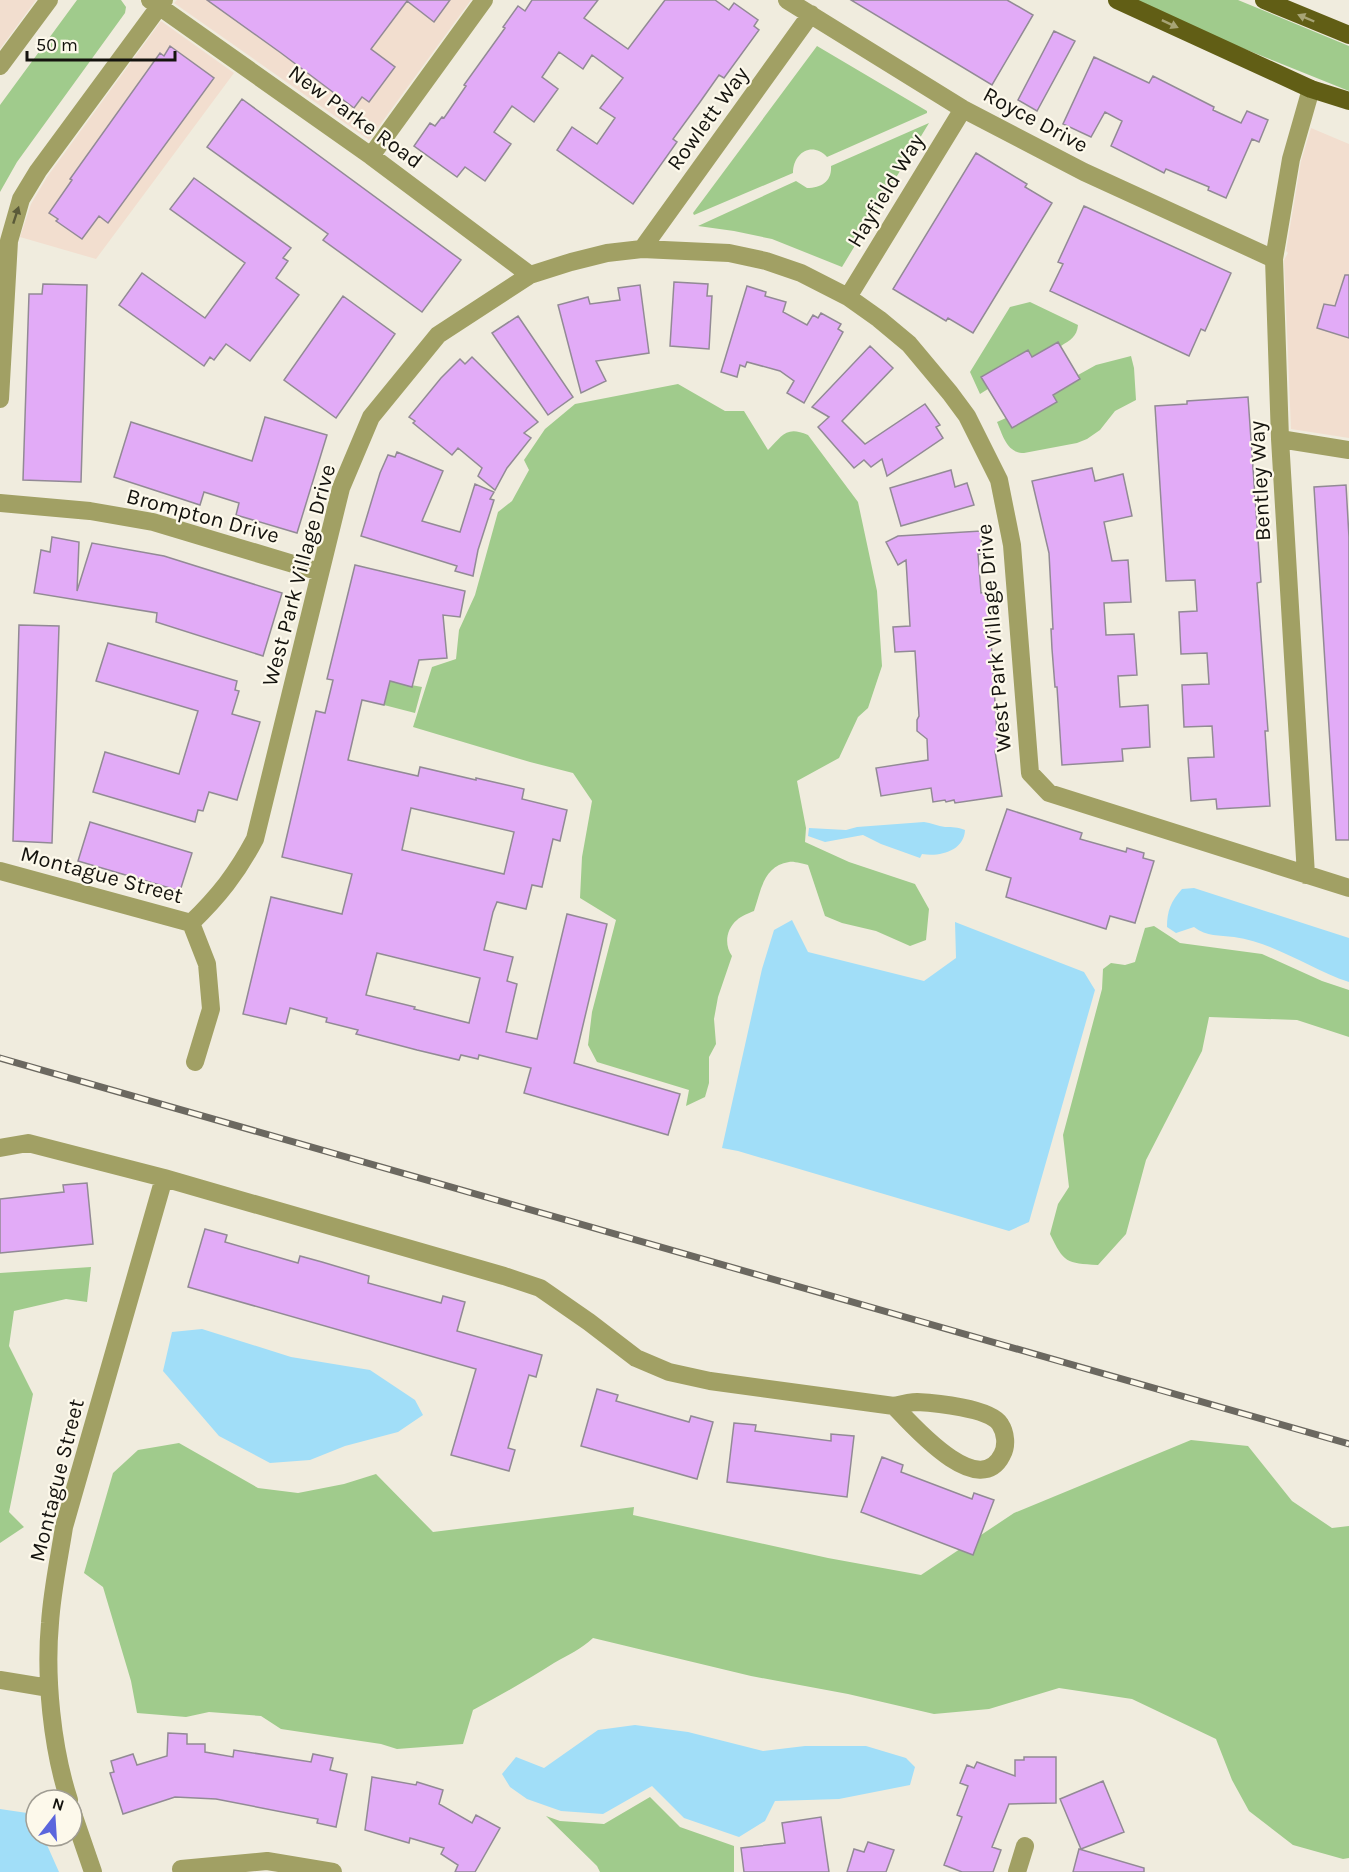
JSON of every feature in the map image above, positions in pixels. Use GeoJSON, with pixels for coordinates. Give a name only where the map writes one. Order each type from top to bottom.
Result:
{"type":"FeatureCollection","features":[{"type":"Feature","properties":{"kind":"main road"},"geometry":{"type":"LineString","coordinates":[[1117,0],[1311,89],[1349,101]]}},
{"type":"Feature","properties":{"kind":"main road"},"geometry":{"type":"LineString","coordinates":[[1264,0],[1349,35]]}},
{"type":"Feature","properties":{"kind":"street"},"geometry":{"type":"LineString","coordinates":[[0,66],[49,0]]}},
{"type":"Feature","properties":{"kind":"street"},"geometry":{"type":"LineString","coordinates":[[371,156],[484,0]]}},
{"type":"Feature","properties":{"kind":"street","name":"Royce Drive"},"geometry":{"type":"LineString","coordinates":[[787,0],[963,109],[1084,172],[1274,259]]}},
{"type":"Feature","properties":{"kind":"street"},"geometry":{"type":"LineString","coordinates":[[0,399],[9,241],[21,199],[38,171],[158,2]]}},
{"type":"Feature","properties":{"kind":"street","name":"New Parke Road"},"geometry":{"type":"LineString","coordinates":[[158,2],[371,156],[530,275]]}},
{"type":"Feature","properties":{"kind":"street","name":"Rowlett Way"},"geometry":{"type":"LineString","coordinates":[[642,249],[811,14]]}},
{"type":"Feature","properties":{"kind":"street","name":"Bentley Way"},"geometry":{"type":"LineString","coordinates":[[1306,875],[1280,439],[1274,259],[1291,159],[1311,89]]}},
{"type":"Feature","properties":{"kind":"street","name":"Hayfield Way"},"geometry":{"type":"LineString","coordinates":[[848,297],[963,109]]}},
{"type":"Feature","properties":{"kind":"street","name":"West Park Village Drive"},"geometry":{"type":"LineString","coordinates":[[191,922],[217,898],[239,869],[255,839],[341,488],[371,417],[438,335],[530,275],[607,253],[642,249],[729,253],[766,261],[801,273],[848,297],[879,319],[909,344],[950,393],[967,416],[999,480],[1012,545],[1030,773],[1049,793],[1349,888]]}},
{"type":"Feature","properties":{"kind":"street"},"geometry":{"type":"LineString","coordinates":[[1280,439],[1349,450]]}},
{"type":"Feature","properties":{"kind":"street","name":"Brompton Drive"},"geometry":{"type":"LineString","coordinates":[[0,503],[90,511],[153,522],[320,572]]}},
{"type":"Feature","properties":{"kind":"street","name":"Montague Street"},"geometry":{"type":"LineString","coordinates":[[0,871],[191,922],[207,964],[211,1009],[195,1062]]}},
{"type":"Feature","properties":{"kind":"street"},"geometry":{"type":"LineString","coordinates":[[0,1148],[28,1143],[164,1178],[540,1288],[636,1358],[669,1372],[710,1381],[894,1406],[915,1402],[966,1408],[986,1414],[1000,1423],[1005,1440],[1004,1452],[998,1462],[988,1469],[973,1470],[958,1464],[917,1430],[894,1406]]}},
{"type":"Feature","properties":{"kind":"street","name":"Montague Street"},"geometry":{"type":"LineString","coordinates":[[65,1788],[61,1777],[49,1688],[50,1623],[64,1527],[164,1178]]}},
{"type":"Feature","properties":{"kind":"street"},"geometry":{"type":"LineString","coordinates":[[0,1680],[49,1688]]}},
{"type":"Feature","properties":{"kind":"street"},"geometry":{"type":"LineString","coordinates":[[84,1845],[93,1872]]}},
{"type":"Feature","properties":{"kind":"street"},"geometry":{"type":"LineString","coordinates":[[1017,1872],[1025,1846]]}},
{"type":"Feature","properties":{"kind":"street"},"geometry":{"type":"LineString","coordinates":[[181,1869],[267,1860],[333,1872]]}},
{"type":"Feature","properties":{"kind":"shaded area"},"geometry":{"type":"Polygon","coordinates":[[[0,0],[36,0],[0,49],[0,0]]]}},
{"type":"Feature","properties":{"kind":"shaded area"},"geometry":{"type":"Polygon","coordinates":[[[177,0],[471,0],[369,140],[174,3],[177,0]]]}},
{"type":"Feature","properties":{"kind":"shaded area"},"geometry":{"type":"Polygon","coordinates":[[[161,21],[234,73],[96,259],[20,237],[31,204],[47,177],[161,21]]]}},
{"type":"Feature","properties":{"kind":"shaded area"},"geometry":{"type":"Polygon","coordinates":[[[1311,128],[1349,144],[1349,438],[1291,429],[1284,260],[1288,253],[1286,251],[1301,161],[1311,128]]]}},
{"type":"Feature","properties":{"kind":"green space"},"geometry":{"type":"Polygon","coordinates":[[[77,0],[121,0],[126,7],[125,13],[17,162],[0,192],[0,105],[77,0]]]}},
{"type":"Feature","properties":{"kind":"green space"},"geometry":{"type":"Polygon","coordinates":[[[1137,0],[1238,0],[1349,46],[1349,91],[1217,38],[1137,0]]]}},
{"type":"Feature","properties":{"kind":"green space"},"geometry":{"type":"Polygon","coordinates":[[[817,46],[927,113],[827,157],[815,150],[804,152],[796,160],[793,173],[694,215],[693,213],[817,46]]]}},
{"type":"Feature","properties":{"kind":"green space"},"geometry":{"type":"Polygon","coordinates":[[[929,123],[842,267],[772,239],[698,226],[796,181],[807,188],[817,187],[828,180],[831,166],[929,123]]]}},
{"type":"Feature","properties":{"kind":"green space"},"geometry":{"type":"Polygon","coordinates":[[[1030,302],[1078,325],[1076,332],[1061,346],[1058,342],[1032,357],[1028,350],[981,377],[988,389],[980,394],[970,372],[1010,307],[1030,302]]]}},
{"type":"Feature","properties":{"kind":"green space"},"geometry":{"type":"Polygon","coordinates":[[[1131,356],[1136,400],[1115,411],[1100,430],[1077,443],[1024,453],[1013,450],[1006,443],[997,422],[1006,418],[1012,428],[1057,402],[1053,395],[1080,379],[1078,375],[1096,365],[1131,356]]]}},
{"type":"Feature","properties":{"kind":"green space"},"geometry":{"type":"Polygon","coordinates":[[[678,384],[725,411],[744,411],[768,450],[781,436],[789,432],[801,432],[808,435],[858,502],[877,591],[882,666],[868,708],[858,717],[839,758],[797,781],[806,828],[805,842],[849,862],[915,884],[929,909],[926,940],[910,946],[876,931],[842,923],[825,916],[808,865],[796,862],[780,864],[764,880],[754,911],[739,919],[728,932],[727,942],[732,956],[718,997],[714,1019],[716,1044],[709,1057],[709,1083],[705,1097],[686,1106],[689,1090],[597,1062],[588,1045],[592,1012],[616,920],[580,898],[582,857],[592,801],[573,773],[413,727],[432,667],[456,659],[459,630],[475,595],[498,512],[512,501],[529,470],[524,460],[545,429],[575,404],[678,384]]]}},
{"type":"Feature","properties":{"kind":"green space"},"geometry":{"type":"Polygon","coordinates":[[[390,681],[422,687],[415,713],[384,705],[390,681]]]}},
{"type":"Feature","properties":{"kind":"green space"},"geometry":{"type":"Polygon","coordinates":[[[1154,926],[1180,943],[1262,954],[1322,981],[1349,990],[1349,1037],[1297,1020],[1209,1017],[1202,1051],[1146,1160],[1126,1234],[1098,1265],[1072,1262],[1059,1251],[1050,1234],[1058,1204],[1069,1187],[1063,1135],[1102,989],[1103,969],[1111,963],[1125,965],[1135,962],[1145,928],[1154,926]]]}},
{"type":"Feature","properties":{"kind":"green space"},"geometry":{"type":"Polygon","coordinates":[[[91,1267],[87,1302],[66,1299],[14,1311],[9,1346],[33,1394],[9,1512],[24,1527],[0,1543],[0,1273],[91,1267]]]}},
{"type":"Feature","properties":{"kind":"green space"},"geometry":{"type":"Polygon","coordinates":[[[1191,1440],[1248,1446],[1292,1501],[1332,1528],[1349,1526],[1349,1858],[1343,1859],[1293,1845],[1249,1811],[1232,1780],[1216,1739],[1132,1699],[1059,1688],[989,1709],[934,1714],[848,1694],[751,1676],[593,1638],[574,1652],[473,1710],[463,1744],[397,1749],[381,1744],[281,1729],[261,1716],[209,1712],[186,1717],[137,1713],[131,1681],[103,1587],[84,1573],[113,1473],[138,1450],[179,1443],[258,1488],[298,1493],[344,1484],[376,1474],[433,1532],[634,1507],[633,1515],[828,1558],[921,1575],[1014,1513],[1191,1440]]]}},
{"type":"Feature","properties":{"kind":"green space"},"geometry":{"type":"Polygon","coordinates":[[[650,1797],[680,1827],[734,1846],[734,1872],[600,1872],[597,1866],[546,1816],[560,1821],[604,1824],[650,1797]]]}},
{"type":"Feature","properties":{"kind":"water"},"geometry":{"type":"Polygon","coordinates":[[[924,822],[965,830],[964,837],[956,848],[950,851],[922,854],[920,858],[863,835],[825,842],[808,836],[809,828],[846,830],[857,827],[924,822]]]}},
{"type":"Feature","properties":{"kind":"water"},"geometry":{"type":"Polygon","coordinates":[[[1194,888],[1349,938],[1349,982],[1279,950],[1249,940],[1208,934],[1194,927],[1176,933],[1167,927],[1170,906],[1182,889],[1194,888]]]}},
{"type":"Feature","properties":{"kind":"water"},"geometry":{"type":"Polygon","coordinates":[[[792,920],[808,952],[924,981],[956,958],[955,922],[1084,972],[1095,990],[1029,1222],[1009,1231],[722,1148],[762,969],[774,930],[792,920]]]}},
{"type":"Feature","properties":{"kind":"water"},"geometry":{"type":"Polygon","coordinates":[[[202,1329],[291,1357],[370,1370],[415,1400],[423,1415],[398,1432],[345,1446],[310,1460],[270,1463],[219,1436],[163,1371],[172,1332],[202,1329]]]}},
{"type":"Feature","properties":{"kind":"water"},"geometry":{"type":"Polygon","coordinates":[[[635,1725],[688,1732],[763,1751],[805,1746],[866,1746],[906,1758],[915,1767],[910,1785],[839,1799],[775,1801],[765,1821],[739,1837],[684,1818],[652,1786],[603,1814],[561,1811],[527,1799],[510,1787],[502,1774],[516,1757],[544,1768],[598,1730],[635,1725]]]}},
{"type":"Feature","properties":{"kind":"water"},"geometry":{"type":"Polygon","coordinates":[[[0,1809],[24,1813],[24,1848],[48,1848],[59,1872],[0,1872],[0,1809]]]}},
{"type":"Feature","properties":{"kind":"building"},"geometry":{"type":"Polygon","coordinates":[[[207,0],[450,0],[434,22],[407,1],[371,49],[395,67],[369,102],[362,97],[354,108],[207,0]]]}},
{"type":"Feature","properties":{"kind":"building"},"geometry":{"type":"Polygon","coordinates":[[[532,0],[598,0],[584,18],[628,49],[665,0],[715,0],[729,10],[734,3],[758,20],[754,26],[759,30],[724,78],[719,75],[673,139],[677,142],[633,204],[557,150],[572,127],[597,144],[615,118],[600,108],[623,78],[592,55],[583,69],[559,52],[542,77],[558,89],[534,122],[512,106],[494,132],[511,144],[485,181],[465,167],[457,177],[414,146],[430,123],[435,126],[442,117],[444,118],[518,6],[525,11],[532,0]]]}},
{"type":"Feature","properties":{"kind":"building"},"geometry":{"type":"Polygon","coordinates":[[[851,0],[1007,0],[1033,15],[992,85],[851,0]]]}},
{"type":"Feature","properties":{"kind":"building"},"geometry":{"type":"Polygon","coordinates":[[[1054,31],[1075,41],[1037,111],[1018,100],[1054,31]]]}},
{"type":"Feature","properties":{"kind":"building"},"geometry":{"type":"Polygon","coordinates":[[[170,46],[214,78],[108,223],[99,216],[82,239],[56,221],[58,219],[49,213],[72,180],[70,179],[160,53],[164,56],[170,46]]]}},
{"type":"Feature","properties":{"kind":"building"},"geometry":{"type":"Polygon","coordinates":[[[1094,57],[1149,83],[1153,76],[1241,123],[1247,111],[1268,120],[1259,142],[1252,139],[1226,198],[1208,190],[1209,187],[1166,169],[1164,173],[1111,146],[1122,121],[1105,112],[1091,137],[1063,124],[1094,57]]]}},
{"type":"Feature","properties":{"kind":"building"},"geometry":{"type":"Polygon","coordinates":[[[242,99],[461,260],[422,312],[323,240],[328,234],[207,147],[242,99]]]}},
{"type":"Feature","properties":{"kind":"building"},"geometry":{"type":"Polygon","coordinates":[[[976,153],[1027,184],[1025,187],[1052,203],[973,333],[948,318],[946,321],[893,289],[976,153]]]}},
{"type":"Feature","properties":{"kind":"building"},"geometry":{"type":"Polygon","coordinates":[[[194,178],[291,248],[283,258],[288,261],[276,278],[299,295],[250,361],[226,344],[214,360],[210,357],[204,366],[119,305],[142,273],[205,318],[245,263],[170,209],[194,178]]]}},
{"type":"Feature","properties":{"kind":"building"},"geometry":{"type":"Polygon","coordinates":[[[1084,206],[1231,273],[1205,331],[1201,329],[1189,356],[1050,291],[1063,264],[1058,262],[1084,206]]]}},
{"type":"Feature","properties":{"kind":"building"},"geometry":{"type":"Polygon","coordinates":[[[1345,275],[1349,275],[1349,338],[1317,328],[1324,304],[1335,306],[1345,275]]]}},
{"type":"Feature","properties":{"kind":"building"},"geometry":{"type":"Polygon","coordinates":[[[674,282],[708,284],[707,296],[712,296],[709,349],[670,346],[674,282]]]}},
{"type":"Feature","properties":{"kind":"building"},"geometry":{"type":"Polygon","coordinates":[[[43,284],[87,285],[81,482],[23,480],[29,294],[42,294],[43,284]]]}},
{"type":"Feature","properties":{"kind":"building"},"geometry":{"type":"Polygon","coordinates":[[[640,285],[649,353],[596,361],[606,381],[581,393],[558,305],[588,297],[590,304],[620,300],[618,288],[640,285]]]}},
{"type":"Feature","properties":{"kind":"building"},"geometry":{"type":"Polygon","coordinates":[[[747,286],[766,292],[765,296],[786,302],[783,312],[807,325],[813,315],[818,318],[821,313],[841,324],[838,329],[843,332],[804,403],[787,393],[794,381],[780,371],[747,362],[745,367],[740,365],[737,377],[721,372],[747,286]]]}},
{"type":"Feature","properties":{"kind":"building"},"geometry":{"type":"Polygon","coordinates":[[[343,296],[395,334],[336,418],[284,380],[343,296]]]}},
{"type":"Feature","properties":{"kind":"building"},"geometry":{"type":"Polygon","coordinates":[[[518,316],[573,397],[548,415],[492,333],[518,316]]]}},
{"type":"Feature","properties":{"kind":"building"},"geometry":{"type":"Polygon","coordinates":[[[1058,342],[1080,379],[1053,395],[1057,402],[1012,428],[981,377],[1028,350],[1032,357],[1058,342]]]}},
{"type":"Feature","properties":{"kind":"building"},"geometry":{"type":"Polygon","coordinates":[[[870,346],[893,368],[842,421],[865,444],[925,404],[940,425],[936,427],[943,438],[887,476],[882,459],[871,467],[864,460],[854,468],[818,427],[829,417],[812,407],[870,346]]]}},
{"type":"Feature","properties":{"kind":"building"},"geometry":{"type":"Polygon","coordinates":[[[472,357],[538,422],[524,433],[531,438],[507,468],[495,490],[478,476],[482,468],[458,448],[452,455],[413,423],[415,421],[409,417],[460,359],[465,364],[472,357]]]}},
{"type":"Feature","properties":{"kind":"building"},"geometry":{"type":"Polygon","coordinates":[[[1248,397],[1261,582],[1257,583],[1268,731],[1265,731],[1270,806],[1217,809],[1216,799],[1191,801],[1188,758],[1214,757],[1212,726],[1184,727],[1182,685],[1209,684],[1207,653],[1181,654],[1179,612],[1197,611],[1195,580],[1166,581],[1155,406],[1187,404],[1187,401],[1248,397]]]}},
{"type":"Feature","properties":{"kind":"building"},"geometry":{"type":"Polygon","coordinates":[[[265,417],[327,435],[297,533],[236,515],[239,503],[204,492],[200,505],[114,477],[131,422],[252,461],[265,417]]]}},
{"type":"Feature","properties":{"kind":"building"},"geometry":{"type":"Polygon","coordinates":[[[397,452],[443,471],[422,521],[460,532],[475,484],[494,492],[490,499],[494,500],[478,550],[473,576],[455,571],[457,566],[361,536],[380,473],[388,455],[395,457],[397,452]]]}},
{"type":"Feature","properties":{"kind":"building"},"geometry":{"type":"Polygon","coordinates":[[[1092,468],[1095,481],[1123,474],[1132,516],[1104,522],[1112,561],[1128,560],[1131,602],[1104,603],[1106,635],[1134,634],[1137,675],[1118,676],[1120,707],[1148,705],[1150,747],[1122,749],[1123,761],[1062,765],[1052,649],[1049,553],[1032,481],[1092,468]]]}},
{"type":"Feature","properties":{"kind":"building"},"geometry":{"type":"Polygon","coordinates":[[[951,470],[955,487],[967,483],[974,505],[901,526],[890,488],[951,470]]]}},
{"type":"Feature","properties":{"kind":"building"},"geometry":{"type":"Polygon","coordinates":[[[1346,485],[1349,537],[1349,840],[1336,840],[1314,487],[1346,485]]]}},
{"type":"Feature","properties":{"kind":"building"},"geometry":{"type":"Polygon","coordinates":[[[981,531],[982,554],[978,554],[981,593],[988,592],[998,750],[995,751],[1002,796],[955,803],[954,800],[933,802],[931,788],[881,796],[876,768],[928,760],[927,739],[917,731],[919,716],[915,651],[895,652],[893,627],[910,626],[906,560],[898,565],[886,542],[898,536],[981,531]]]}},
{"type":"Feature","properties":{"kind":"building"},"geometry":{"type":"Polygon","coordinates":[[[52,537],[79,542],[77,591],[92,543],[164,556],[282,593],[263,656],[156,622],[157,613],[34,593],[41,550],[50,552],[52,537]]]}},
{"type":"Feature","properties":{"kind":"building"},"geometry":{"type":"Polygon","coordinates":[[[355,565],[465,591],[460,617],[443,615],[447,658],[419,660],[412,687],[390,681],[384,705],[362,700],[348,760],[418,776],[420,767],[476,780],[476,778],[524,789],[522,799],[567,810],[560,841],[553,839],[542,887],[532,885],[526,909],[497,902],[493,912],[484,950],[513,957],[507,981],[517,984],[506,1032],[537,1039],[567,914],[607,924],[574,1063],[680,1094],[668,1135],[524,1093],[531,1068],[479,1055],[478,1059],[461,1055],[459,1060],[417,1050],[356,1034],[358,1030],[326,1022],[327,1018],[290,1008],[286,1024],[243,1014],[271,897],[342,914],[352,874],[282,857],[316,711],[325,713],[333,680],[327,679],[355,565]],[[411,808],[402,850],[504,874],[514,832],[411,808]],[[377,953],[366,995],[469,1023],[480,978],[377,953]]]}},
{"type":"Feature","properties":{"kind":"building"},"geometry":{"type":"Polygon","coordinates":[[[19,625],[59,626],[52,843],[13,841],[19,625]]]}},
{"type":"Feature","properties":{"kind":"building"},"geometry":{"type":"Polygon","coordinates":[[[108,643],[237,681],[235,690],[239,691],[232,714],[260,722],[237,800],[209,792],[203,811],[198,810],[195,822],[93,792],[105,752],[179,774],[198,711],[96,681],[108,643]]]}},
{"type":"Feature","properties":{"kind":"building"},"geometry":{"type":"Polygon","coordinates":[[[1007,809],[1082,833],[1080,839],[1126,852],[1127,848],[1144,853],[1143,858],[1154,861],[1135,923],[1110,916],[1106,929],[1006,897],[1011,878],[986,870],[1007,809]]]}},
{"type":"Feature","properties":{"kind":"building"},"geometry":{"type":"Polygon","coordinates":[[[90,822],[192,853],[180,891],[78,861],[90,822]]]}},
{"type":"Feature","properties":{"kind":"building"},"geometry":{"type":"Polygon","coordinates":[[[87,1183],[93,1244],[0,1253],[0,1199],[64,1192],[63,1185],[87,1183]]]}},
{"type":"Feature","properties":{"kind":"building"},"geometry":{"type":"Polygon","coordinates":[[[205,1229],[227,1235],[225,1242],[298,1263],[300,1256],[369,1276],[368,1283],[441,1303],[443,1296],[465,1302],[457,1331],[542,1355],[536,1377],[529,1375],[508,1448],[515,1450],[509,1471],[451,1455],[476,1369],[188,1287],[205,1229]]]}},
{"type":"Feature","properties":{"kind":"building"},"geometry":{"type":"Polygon","coordinates":[[[597,1389],[618,1395],[616,1401],[689,1422],[691,1416],[713,1422],[697,1479],[581,1446],[597,1389]]]}},
{"type":"Feature","properties":{"kind":"building"},"geometry":{"type":"Polygon","coordinates":[[[734,1423],[756,1425],[755,1431],[831,1441],[831,1434],[854,1436],[847,1497],[727,1482],[734,1423]]]}},
{"type":"Feature","properties":{"kind":"building"},"geometry":{"type":"Polygon","coordinates":[[[882,1457],[903,1465],[901,1472],[972,1499],[974,1493],[994,1500],[973,1555],[861,1512],[882,1457]]]}},
{"type":"Feature","properties":{"kind":"building"},"geometry":{"type":"Polygon","coordinates":[[[168,1733],[187,1734],[187,1744],[205,1744],[205,1752],[233,1757],[234,1750],[311,1762],[313,1754],[333,1758],[330,1770],[347,1774],[336,1827],[317,1823],[318,1819],[216,1799],[175,1797],[123,1814],[110,1773],[114,1772],[111,1761],[133,1754],[137,1765],[167,1756],[168,1733]]]}},
{"type":"Feature","properties":{"kind":"building"},"geometry":{"type":"Polygon","coordinates":[[[1024,1757],[1056,1757],[1056,1803],[1009,1804],[992,1847],[1001,1850],[993,1872],[962,1872],[944,1865],[962,1817],[957,1815],[968,1786],[960,1783],[967,1765],[974,1768],[977,1762],[1015,1776],[1015,1760],[1024,1760],[1024,1757]]]}},
{"type":"Feature","properties":{"kind":"building"},"geometry":{"type":"Polygon","coordinates":[[[372,1777],[416,1785],[417,1782],[443,1790],[439,1804],[472,1823],[476,1815],[500,1828],[475,1872],[455,1872],[458,1865],[441,1854],[444,1848],[410,1838],[409,1843],[365,1830],[372,1777]]]}},
{"type":"Feature","properties":{"kind":"building"},"geometry":{"type":"Polygon","coordinates":[[[1103,1781],[1124,1832],[1081,1849],[1060,1799],[1103,1781]]]}},
{"type":"Feature","properties":{"kind":"building"},"geometry":{"type":"Polygon","coordinates":[[[821,1817],[829,1872],[744,1872],[741,1848],[785,1843],[782,1823],[821,1817]]]}},
{"type":"Feature","properties":{"kind":"building"},"geometry":{"type":"Polygon","coordinates":[[[868,1842],[894,1850],[886,1872],[847,1872],[854,1849],[864,1852],[868,1842]]]}},
{"type":"Feature","properties":{"kind":"building"},"geometry":{"type":"Polygon","coordinates":[[[1079,1849],[1144,1868],[1144,1872],[1073,1872],[1079,1849]]]}},
{"type":"Feature","properties":{"kind":"railway"},"geometry":{"type":"LineString","coordinates":[[0,1058],[1349,1444]]}}]}
